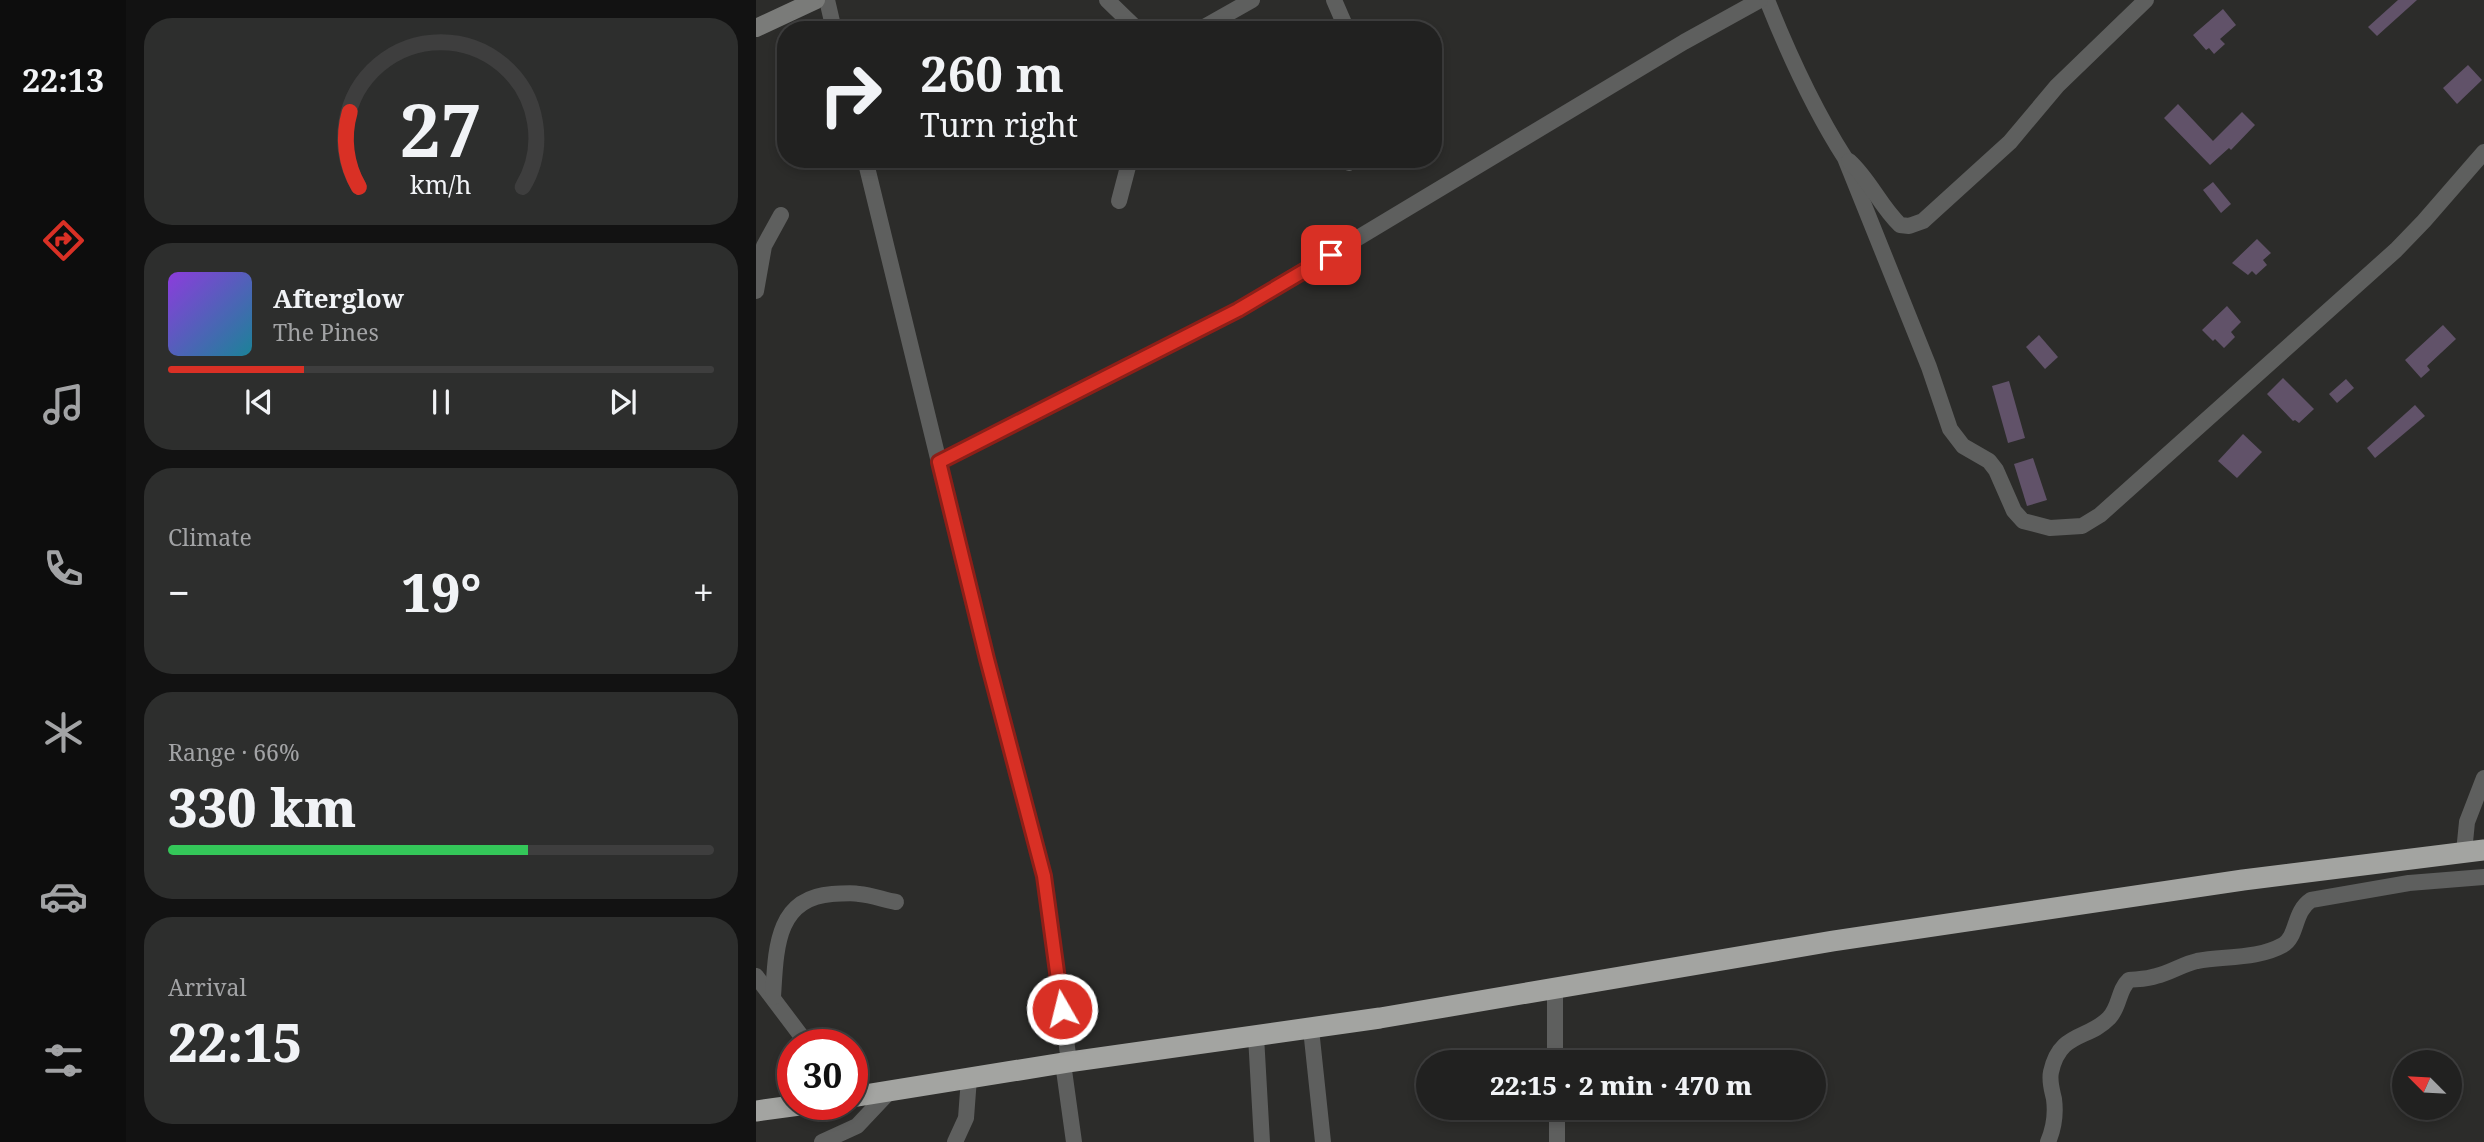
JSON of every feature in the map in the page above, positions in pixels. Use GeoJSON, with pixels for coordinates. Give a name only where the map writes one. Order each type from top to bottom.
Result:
{"type":"FeatureCollection","features":[{"type":"Feature","properties":{"kind":"highway"},"geometry":{"type":"LineString","coordinates":[[868,1094],[1066,1062],[1311,1029],[1820,943],[2283,875],[2474,851]]}},
{"type":"Feature","properties":{"kind":"highway"},"geometry":{"type":"LineString","coordinates":[[756,1111],[777,1108]]}},
{"type":"Feature","properties":{"kind":"main road"},"geometry":{"type":"LineString","coordinates":[[756,27],[816,0]]}},
{"type":"Feature","properties":{"kind":"street"},"geometry":{"type":"LineString","coordinates":[[827,0],[832,21]]}},
{"type":"Feature","properties":{"kind":"street"},"geometry":{"type":"LineString","coordinates":[[1107,0],[1129,21]]}},
{"type":"Feature","properties":{"kind":"street"},"geometry":{"type":"LineString","coordinates":[[1215,21],[1252,0]]}},
{"type":"Feature","properties":{"kind":"street"},"geometry":{"type":"LineString","coordinates":[[1334,0],[1343,21]]}},
{"type":"Feature","properties":{"kind":"street"},"geometry":{"type":"LineString","coordinates":[[939,462],[1238,310],[1684,42],[1760,0]]}},
{"type":"Feature","properties":{"kind":"street"},"geometry":{"type":"LineString","coordinates":[[1768,0],[1802,83],[1844,158],[1925,356],[1950,429],[1963,446],[1989,461],[1996,470],[2014,511],[2023,521],[2042,526],[2082,526],[2100,515],[2396,250],[2484,152]]}},
{"type":"Feature","properties":{"kind":"street"},"geometry":{"type":"LineString","coordinates":[[1844,158],[1861,172],[1888,214],[1899,225],[1909,226],[1923,221],[2010,142],[2057,86],[2146,0]]}},
{"type":"Feature","properties":{"kind":"street"},"geometry":{"type":"LineString","coordinates":[[867,168],[987,659],[1044,876],[1074,1142]]}},
{"type":"Feature","properties":{"kind":"street"},"geometry":{"type":"LineString","coordinates":[[1119,201],[1128,168]]}},
{"type":"Feature","properties":{"kind":"street"},"geometry":{"type":"LineString","coordinates":[[756,291],[764,246],[781,215]]}},
{"type":"Feature","properties":{"kind":"street"},"geometry":{"type":"LineString","coordinates":[[2474,851],[2468,822],[2479,801],[2484,778]]}},
{"type":"Feature","properties":{"kind":"street"},"geometry":{"type":"LineString","coordinates":[[2048,1142],[2054,1122],[2050,1080],[2056,1058],[2070,1040],[2108,1020],[2129,980],[2159,976],[2176,967],[2197,961],[2246,956],[2281,946],[2290,937],[2301,908],[2311,900],[2409,883],[2484,877]]}},
{"type":"Feature","properties":{"kind":"street"},"geometry":{"type":"LineString","coordinates":[[773,997],[783,923],[791,911],[817,895],[858,893],[896,902]]}},
{"type":"Feature","properties":{"kind":"street"},"geometry":{"type":"LineString","coordinates":[[756,976],[795,1029]]}},
{"type":"Feature","properties":{"kind":"street"},"geometry":{"type":"LineString","coordinates":[[1555,988],[1555,1050]]}},
{"type":"Feature","properties":{"kind":"street"},"geometry":{"type":"LineString","coordinates":[[1311,1029],[1323,1142]]}},
{"type":"Feature","properties":{"kind":"street"},"geometry":{"type":"LineString","coordinates":[[1256,1037],[1262,1142]]}},
{"type":"Feature","properties":{"kind":"street"},"geometry":{"type":"LineString","coordinates":[[955,1142],[968,1108],[969,1078]]}},
{"type":"Feature","properties":{"kind":"street"},"geometry":{"type":"LineString","coordinates":[[821,1142],[857,1126],[890,1091]]}},
{"type":"Feature","properties":{"kind":"street"},"geometry":{"type":"LineString","coordinates":[[1557,1120],[1557,1142]]}},
{"type":"Feature","properties":{"kind":"building"},"geometry":{"type":"Polygon","coordinates":[[[2398,0],[2417,0],[2377,36],[2368,27],[2398,0]]]}},
{"type":"Feature","properties":{"kind":"building"},"geometry":{"type":"Polygon","coordinates":[[[2223,9],[2236,25],[2220,39],[2225,44],[2214,54],[2209,48],[2206,50],[2193,35],[2223,9]]]}},
{"type":"Feature","properties":{"kind":"building"},"geometry":{"type":"Polygon","coordinates":[[[2468,65],[2482,80],[2457,104],[2443,88],[2468,65]]]}},
{"type":"Feature","properties":{"kind":"building"},"geometry":{"type":"Polygon","coordinates":[[[2178,104],[2213,141],[2242,112],[2255,125],[2231,150],[2229,148],[2210,165],[2164,118],[2178,104]]]}},
{"type":"Feature","properties":{"kind":"building"},"geometry":{"type":"Polygon","coordinates":[[[2213,182],[2231,204],[2221,213],[2203,190],[2213,182]]]}},
{"type":"Feature","properties":{"kind":"building"},"geometry":{"type":"Polygon","coordinates":[[[2257,239],[2271,253],[2263,260],[2267,265],[2256,275],[2252,271],[2248,275],[2232,263],[2257,239]]]}},
{"type":"Feature","properties":{"kind":"building"},"geometry":{"type":"Polygon","coordinates":[[[2227,306],[2241,322],[2231,332],[2235,337],[2224,348],[2202,330],[2227,306]]]}},
{"type":"Feature","properties":{"kind":"building"},"geometry":{"type":"Polygon","coordinates":[[[2443,325],[2456,339],[2427,366],[2430,370],[2421,378],[2405,360],[2443,325]]]}},
{"type":"Feature","properties":{"kind":"building"},"geometry":{"type":"Polygon","coordinates":[[[2039,335],[2058,357],[2045,369],[2026,347],[2039,335]]]}},
{"type":"Feature","properties":{"kind":"building"},"geometry":{"type":"Polygon","coordinates":[[[2283,378],[2314,409],[2299,423],[2293,421],[2267,394],[2283,378]]]}},
{"type":"Feature","properties":{"kind":"building"},"geometry":{"type":"Polygon","coordinates":[[[2346,379],[2354,388],[2337,403],[2329,394],[2346,379]]]}},
{"type":"Feature","properties":{"kind":"building"},"geometry":{"type":"Polygon","coordinates":[[[2009,381],[2025,438],[2008,443],[1992,386],[2009,381]]]}},
{"type":"Feature","properties":{"kind":"building"},"geometry":{"type":"Polygon","coordinates":[[[2415,405],[2425,416],[2375,458],[2367,448],[2415,405]]]}},
{"type":"Feature","properties":{"kind":"building"},"geometry":{"type":"Polygon","coordinates":[[[2243,434],[2262,452],[2237,478],[2218,461],[2243,434]]]}},
{"type":"Feature","properties":{"kind":"building"},"geometry":{"type":"Polygon","coordinates":[[[2033,458],[2047,500],[2027,506],[2014,464],[2033,458]]]}},
{"type":"Feature","properties":{"kind":"route"},"geometry":{"type":"LineString","coordinates":[[1062,1009],[1044,876],[939,462],[1238,310],[1331,255]]}}]}
